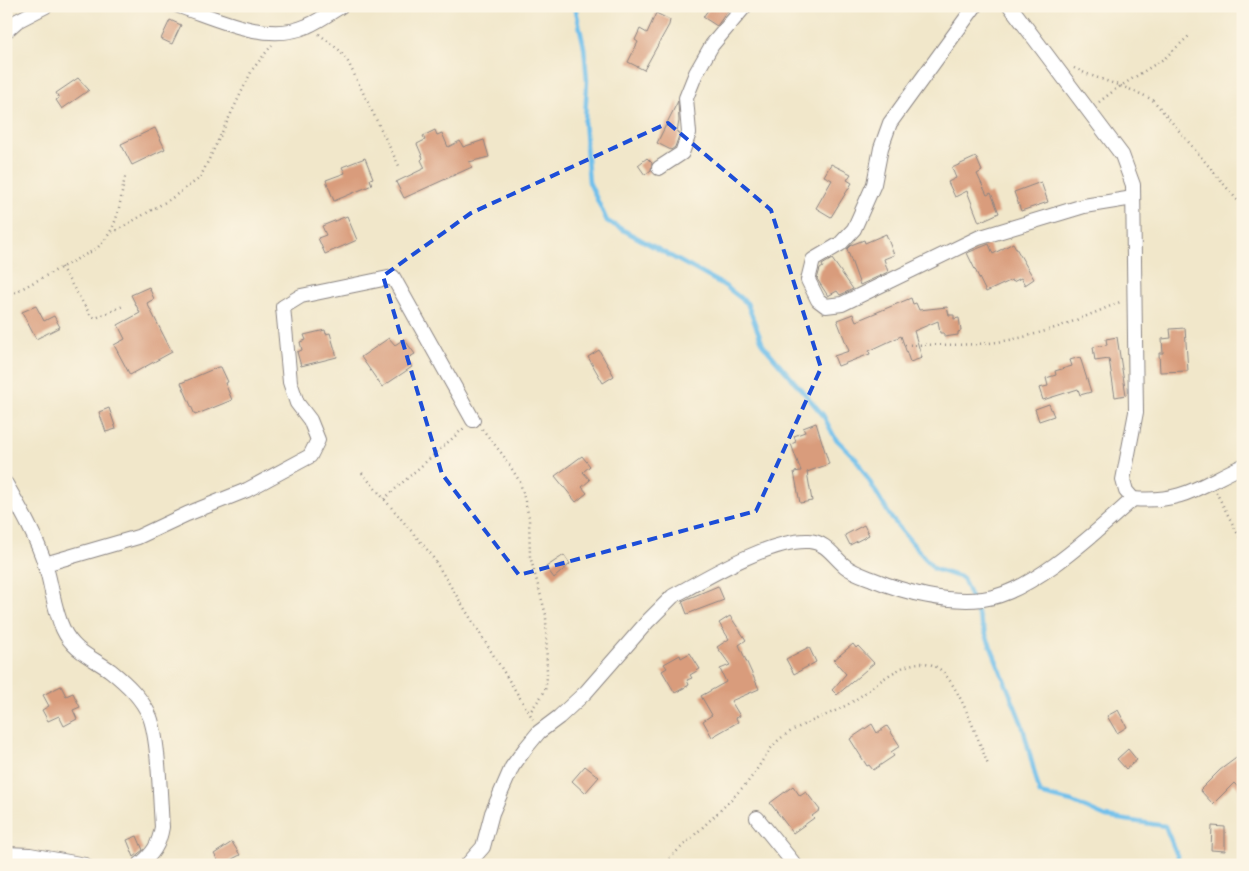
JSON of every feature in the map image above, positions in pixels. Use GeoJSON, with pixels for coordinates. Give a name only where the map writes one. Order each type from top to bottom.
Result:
{"type":"FeatureCollection","features":[{"type":"Feature","properties":{"kind":"street"},"geometry":{"type":"LineString","coordinates":[[6,31],[17,21],[46,6]]}},
{"type":"Feature","properties":{"kind":"street"},"geometry":{"type":"LineString","coordinates":[[179,6],[258,31],[283,33],[307,26],[341,6]]}},
{"type":"Feature","properties":{"kind":"street"},"geometry":{"type":"LineString","coordinates":[[659,168],[682,153],[689,133],[686,98],[696,73],[712,45],[745,6]]}},
{"type":"Feature","properties":{"kind":"street"},"geometry":{"type":"LineString","coordinates":[[976,6],[890,123],[881,148],[874,184],[854,229],[840,244],[813,260],[808,280],[818,300],[826,306],[842,304],[978,238],[1084,206],[1133,198]]}},
{"type":"Feature","properties":{"kind":"street"},"geometry":{"type":"LineString","coordinates":[[1010,6],[1122,156],[1133,185],[1135,215],[1133,297],[1136,412],[1123,480],[1126,491],[1133,499]]}},
{"type":"Feature","properties":{"kind":"street"},"geometry":{"type":"LineString","coordinates":[[45,564],[138,537],[186,514],[247,490],[310,456],[318,440],[310,420],[297,403],[290,382],[283,307],[301,296],[393,277],[474,420]]}},
{"type":"Feature","properties":{"kind":"street"},"geometry":{"type":"LineString","coordinates":[[467,865],[484,847],[492,813],[512,767],[539,732],[586,692],[648,621],[673,596],[735,563],[770,548],[808,540],[819,543],[827,548],[846,567],[872,580],[952,600],[986,599],[1013,589],[1074,552],[1133,499],[1168,499],[1211,483],[1243,466]]}},
{"type":"Feature","properties":{"kind":"street"},"geometry":{"type":"LineString","coordinates":[[6,484],[19,506],[45,564],[63,629],[70,641],[82,653],[127,684],[141,701],[150,718],[154,733],[162,827],[159,842],[152,855],[139,865]]}},
{"type":"Feature","properties":{"kind":"street"},"geometry":{"type":"LineString","coordinates":[[758,818],[795,865]]}},
{"type":"Feature","properties":{"kind":"street"},"geometry":{"type":"LineString","coordinates":[[6,854],[30,855],[84,865]]}},
{"type":"Feature","properties":{"kind":"path"},"geometry":{"type":"LineString","coordinates":[[307,26],[328,40],[347,60],[399,166]]}},
{"type":"Feature","properties":{"kind":"path"},"geometry":{"type":"LineString","coordinates":[[6,297],[96,249],[112,233],[169,200],[200,178],[252,70],[283,33]]}},
{"type":"Feature","properties":{"kind":"path"},"geometry":{"type":"LineString","coordinates":[[1088,111],[1120,86],[1165,58],[1190,34]]}},
{"type":"Feature","properties":{"kind":"path"},"geometry":{"type":"LineString","coordinates":[[1070,66],[1090,76],[1138,92],[1154,101],[1243,208]]}},
{"type":"Feature","properties":{"kind":"path"},"geometry":{"type":"LineString","coordinates":[[112,233],[125,177]]}},
{"type":"Feature","properties":{"kind":"path"},"geometry":{"type":"LineString","coordinates":[[61,267],[91,316],[101,317],[123,306]]}},
{"type":"Feature","properties":{"kind":"path"},"geometry":{"type":"LineString","coordinates":[[905,345],[988,343],[1024,338],[1070,324],[1133,297]]}},
{"type":"Feature","properties":{"kind":"path"},"geometry":{"type":"LineString","coordinates":[[384,499],[474,420],[513,468],[520,482],[529,517],[530,556],[546,615],[545,691],[530,712]]}},
{"type":"Feature","properties":{"kind":"path"},"geometry":{"type":"LineString","coordinates":[[362,473],[430,553],[492,657],[530,712],[539,732]]}},
{"type":"Feature","properties":{"kind":"path"},"geometry":{"type":"LineString","coordinates":[[1211,483],[1243,544]]}},
{"type":"Feature","properties":{"kind":"path"},"geometry":{"type":"LineString","coordinates":[[662,865],[746,785],[770,749],[781,738],[852,702],[882,678],[917,664],[938,668],[946,675],[971,721],[988,765]]}},
{"type":"Feature","properties":{"kind":"highlighted area"},"geometry":{"type":"Polygon","coordinates":[[[668,123],[771,210],[821,368],[756,511],[519,575],[442,474],[383,276],[471,213],[668,123]]]}},
{"type":"Feature","properties":{"kind":"building"},"geometry":{"type":"Polygon","coordinates":[[[711,6],[731,6],[717,26],[703,17],[711,6]]]}},
{"type":"Feature","properties":{"kind":"building"},"geometry":{"type":"Polygon","coordinates":[[[656,13],[670,20],[669,25],[644,70],[628,62],[638,42],[635,40],[640,29],[647,33],[656,13]]]}},
{"type":"Feature","properties":{"kind":"building"},"geometry":{"type":"Polygon","coordinates":[[[170,20],[181,25],[172,44],[161,39],[170,20]]]}},
{"type":"Feature","properties":{"kind":"building"},"geometry":{"type":"Polygon","coordinates":[[[78,78],[89,90],[62,109],[56,100],[59,98],[56,93],[78,78]]]}},
{"type":"Feature","properties":{"kind":"building"},"geometry":{"type":"Polygon","coordinates":[[[678,101],[679,121],[677,132],[680,133],[675,147],[671,150],[657,143],[678,101]]]}},
{"type":"Feature","properties":{"kind":"building"},"geometry":{"type":"Polygon","coordinates":[[[155,128],[165,149],[132,165],[121,144],[155,128]]]}},
{"type":"Feature","properties":{"kind":"building"},"geometry":{"type":"Polygon","coordinates":[[[435,130],[437,135],[442,133],[448,147],[460,141],[463,147],[484,140],[489,157],[469,162],[472,167],[404,198],[396,182],[425,168],[417,144],[425,140],[423,136],[435,130]]]}},
{"type":"Feature","properties":{"kind":"building"},"geometry":{"type":"Polygon","coordinates":[[[976,157],[982,171],[977,174],[987,195],[991,193],[999,213],[979,222],[967,191],[955,197],[948,182],[956,178],[952,168],[976,157]]]}},
{"type":"Feature","properties":{"kind":"building"},"geometry":{"type":"Polygon","coordinates":[[[365,158],[373,178],[370,179],[372,185],[334,201],[326,180],[345,173],[342,167],[365,158]]]}},
{"type":"Feature","properties":{"kind":"building"},"geometry":{"type":"Polygon","coordinates":[[[647,158],[652,163],[651,170],[645,175],[638,165],[647,158]]]}},
{"type":"Feature","properties":{"kind":"building"},"geometry":{"type":"Polygon","coordinates":[[[831,164],[851,174],[847,180],[852,183],[831,217],[816,208],[832,180],[824,176],[831,164]]]}},
{"type":"Feature","properties":{"kind":"building"},"geometry":{"type":"Polygon","coordinates":[[[1041,182],[1048,202],[1021,211],[1014,192],[1041,182]]]}},
{"type":"Feature","properties":{"kind":"building"},"geometry":{"type":"Polygon","coordinates":[[[347,216],[357,240],[325,254],[318,238],[326,235],[322,226],[347,216]]]}},
{"type":"Feature","properties":{"kind":"building"},"geometry":{"type":"Polygon","coordinates":[[[886,234],[894,255],[884,259],[888,272],[860,285],[847,249],[851,245],[864,240],[865,243],[886,234]]]}},
{"type":"Feature","properties":{"kind":"building"},"geometry":{"type":"Polygon","coordinates":[[[1013,243],[1034,279],[1025,285],[1021,278],[1013,282],[1012,280],[986,292],[967,253],[989,244],[993,254],[1013,243]]]}},
{"type":"Feature","properties":{"kind":"building"},"geometry":{"type":"Polygon","coordinates":[[[832,259],[853,289],[840,295],[837,291],[828,296],[817,279],[820,269],[823,267],[822,265],[832,259]]]}},
{"type":"Feature","properties":{"kind":"building"},"geometry":{"type":"Polygon","coordinates":[[[149,287],[154,299],[147,303],[172,352],[130,375],[114,345],[125,339],[118,325],[140,313],[131,295],[149,287]]]}},
{"type":"Feature","properties":{"kind":"building"},"geometry":{"type":"Polygon","coordinates":[[[911,298],[913,304],[916,303],[919,310],[947,307],[949,315],[954,315],[954,319],[959,318],[961,331],[958,332],[958,335],[944,337],[944,333],[940,333],[938,321],[914,331],[922,358],[910,362],[901,336],[869,351],[870,354],[838,366],[834,356],[849,351],[837,320],[853,314],[856,321],[911,298]]]}},
{"type":"Feature","properties":{"kind":"building"},"geometry":{"type":"Polygon","coordinates":[[[36,306],[44,321],[54,316],[60,327],[36,339],[22,312],[36,306]]]}},
{"type":"Feature","properties":{"kind":"building"},"geometry":{"type":"Polygon","coordinates":[[[1185,328],[1188,371],[1160,372],[1159,353],[1163,353],[1162,339],[1171,338],[1170,329],[1185,328]]]}},
{"type":"Feature","properties":{"kind":"building"},"geometry":{"type":"Polygon","coordinates":[[[325,330],[326,334],[330,333],[337,357],[301,366],[297,352],[302,350],[300,342],[306,340],[304,335],[325,330]]]}},
{"type":"Feature","properties":{"kind":"building"},"geometry":{"type":"Polygon","coordinates":[[[1117,337],[1126,395],[1115,397],[1109,359],[1095,361],[1093,347],[1107,345],[1106,339],[1117,337]]]}},
{"type":"Feature","properties":{"kind":"building"},"geometry":{"type":"Polygon","coordinates":[[[389,338],[395,345],[404,339],[415,354],[406,359],[412,367],[382,387],[361,357],[389,338]]]}},
{"type":"Feature","properties":{"kind":"building"},"geometry":{"type":"Polygon","coordinates":[[[599,350],[614,376],[603,383],[588,357],[599,350]]]}},
{"type":"Feature","properties":{"kind":"building"},"geometry":{"type":"Polygon","coordinates":[[[1080,357],[1091,392],[1080,395],[1078,389],[1043,400],[1039,388],[1048,386],[1046,378],[1056,375],[1055,371],[1072,366],[1070,360],[1080,357]]]}},
{"type":"Feature","properties":{"kind":"building"},"geometry":{"type":"Polygon","coordinates":[[[221,367],[228,382],[225,383],[232,400],[195,415],[181,383],[221,367]]]}},
{"type":"Feature","properties":{"kind":"building"},"geometry":{"type":"Polygon","coordinates":[[[1049,404],[1054,416],[1039,421],[1035,409],[1049,404]]]}},
{"type":"Feature","properties":{"kind":"building"},"geometry":{"type":"Polygon","coordinates":[[[109,408],[116,429],[106,432],[99,412],[109,408]]]}},
{"type":"Feature","properties":{"kind":"building"},"geometry":{"type":"Polygon","coordinates":[[[816,423],[829,464],[807,472],[812,501],[800,503],[794,472],[801,471],[791,444],[796,442],[794,436],[805,432],[803,428],[816,423]]]}},
{"type":"Feature","properties":{"kind":"building"},"geometry":{"type":"Polygon","coordinates":[[[582,456],[590,466],[583,472],[590,480],[582,487],[587,493],[576,502],[555,476],[582,456]]]}},
{"type":"Feature","properties":{"kind":"building"},"geometry":{"type":"Polygon","coordinates":[[[864,525],[869,535],[850,545],[845,535],[864,525]]]}},
{"type":"Feature","properties":{"kind":"building"},"geometry":{"type":"Polygon","coordinates":[[[564,555],[570,564],[554,578],[546,567],[564,555]]]}},
{"type":"Feature","properties":{"kind":"building"},"geometry":{"type":"Polygon","coordinates":[[[718,586],[724,600],[687,614],[682,601],[718,586]]]}},
{"type":"Feature","properties":{"kind":"building"},"geometry":{"type":"Polygon","coordinates":[[[730,616],[746,640],[739,645],[759,689],[731,701],[740,716],[736,718],[738,722],[712,737],[703,721],[712,715],[701,696],[726,682],[720,669],[730,665],[717,647],[729,639],[719,623],[730,616]]]}},
{"type":"Feature","properties":{"kind":"building"},"geometry":{"type":"Polygon","coordinates":[[[853,644],[856,648],[858,646],[874,663],[837,695],[832,690],[846,674],[834,660],[853,644]]]}},
{"type":"Feature","properties":{"kind":"building"},"geometry":{"type":"Polygon","coordinates":[[[809,647],[816,662],[794,674],[786,659],[809,647]]]}},
{"type":"Feature","properties":{"kind":"building"},"geometry":{"type":"Polygon","coordinates":[[[690,653],[700,669],[690,675],[692,678],[687,680],[689,685],[675,693],[662,671],[667,668],[664,664],[680,655],[681,658],[690,653]]]}},
{"type":"Feature","properties":{"kind":"building"},"geometry":{"type":"Polygon","coordinates":[[[61,686],[66,696],[73,693],[80,707],[73,710],[77,719],[64,726],[59,716],[48,721],[42,710],[49,706],[43,695],[61,686]]]}},
{"type":"Feature","properties":{"kind":"building"},"geometry":{"type":"Polygon","coordinates":[[[1118,710],[1127,727],[1117,733],[1107,716],[1118,710]]]}},
{"type":"Feature","properties":{"kind":"building"},"geometry":{"type":"Polygon","coordinates":[[[872,724],[877,733],[887,726],[900,746],[891,752],[894,756],[873,770],[869,765],[867,766],[850,739],[872,724]]]}},
{"type":"Feature","properties":{"kind":"building"},"geometry":{"type":"Polygon","coordinates":[[[1128,749],[1137,760],[1126,769],[1117,759],[1128,749]]]}},
{"type":"Feature","properties":{"kind":"building"},"geometry":{"type":"Polygon","coordinates":[[[1243,753],[1243,793],[1234,783],[1213,804],[1200,790],[1220,770],[1243,753]]]}},
{"type":"Feature","properties":{"kind":"building"},"geometry":{"type":"Polygon","coordinates":[[[585,766],[599,777],[585,793],[572,781],[585,766]]]}},
{"type":"Feature","properties":{"kind":"building"},"geometry":{"type":"Polygon","coordinates":[[[793,786],[800,796],[806,792],[820,810],[812,816],[814,818],[793,833],[770,803],[793,786]]]}},
{"type":"Feature","properties":{"kind":"building"},"geometry":{"type":"Polygon","coordinates":[[[1212,826],[1225,827],[1225,851],[1211,850],[1212,826]]]}},
{"type":"Feature","properties":{"kind":"building"},"geometry":{"type":"Polygon","coordinates":[[[137,836],[143,850],[134,857],[127,840],[137,836]]]}},
{"type":"Feature","properties":{"kind":"building"},"geometry":{"type":"Polygon","coordinates":[[[232,842],[240,855],[221,865],[214,854],[232,842]]]}},
{"type":"Feature","properties":{"kind":"waterway"},"geometry":{"type":"LineString","coordinates":[[575,6],[584,47],[587,80],[585,120]]}},
{"type":"Feature","properties":{"kind":"waterway"},"geometry":{"type":"LineString","coordinates":[[584,121],[589,182],[607,221],[725,286],[747,303],[763,345],[823,415],[835,438],[856,459],[892,519],[934,569],[963,578],[1022,724],[1040,794],[1072,802],[1106,817],[1165,826],[1181,865]]}}]}
